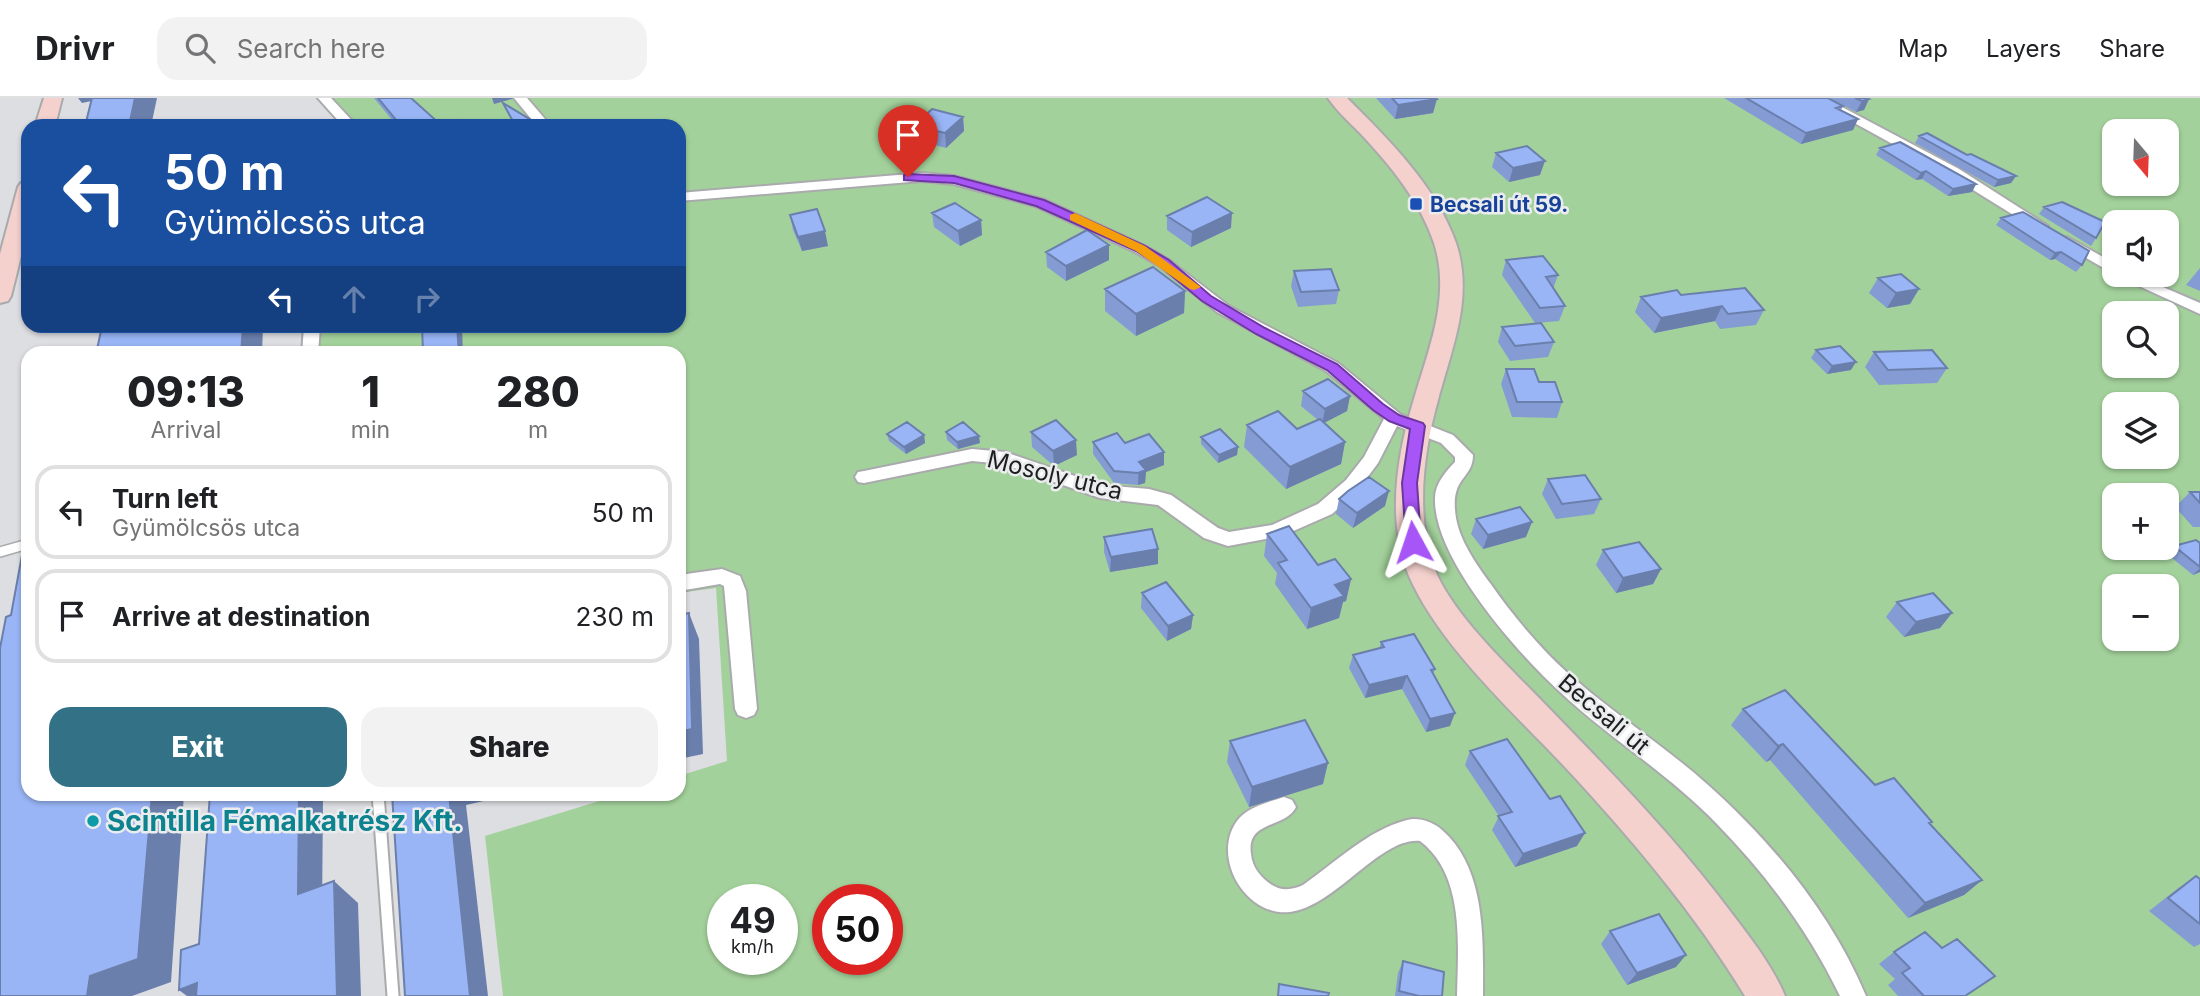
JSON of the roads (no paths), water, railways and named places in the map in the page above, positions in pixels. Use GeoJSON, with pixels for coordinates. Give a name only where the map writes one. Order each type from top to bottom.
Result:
{"type":"FeatureCollection","features":[{"type":"Feature","properties":{"kind":"main road"},"geometry":{"type":"LineString","coordinates":[[47,119],[53,98]]}},
{"type":"Feature","properties":{"kind":"main road","name":"Becsali út"},"geometry":{"type":"LineString","coordinates":[[1337,98],[1375,137],[1421,197],[1441,234],[1454,284],[1448,324],[1406,422],[1413,542],[1424,577],[1442,608],[1498,676],[1608,790],[1652,841],[1725,935],[1766,996]]}},
{"type":"Feature","properties":{"kind":"main road"},"geometry":{"type":"LineString","coordinates":[[0,296],[21,224]]}},
{"type":"Feature","properties":{"kind":"street"},"geometry":{"type":"LineString","coordinates":[[324,98],[343,119]]}},
{"type":"Feature","properties":{"kind":"street"},"geometry":{"type":"LineString","coordinates":[[520,98],[538,119]]}},
{"type":"Feature","properties":{"kind":"street"},"geometry":{"type":"LineString","coordinates":[[1815,98],[1954,172],[2102,262]]}},
{"type":"Feature","properties":{"kind":"street"},"geometry":{"type":"LineString","coordinates":[[686,196],[922,177],[954,180],[1040,203],[1140,248],[1164,263],[1223,309],[1332,367],[1406,422]]}},
{"type":"Feature","properties":{"kind":"street"},"geometry":{"type":"LineString","coordinates":[[2150,287],[2200,309]]}},
{"type":"Feature","properties":{"kind":"street","name":"Mosoly utca"},"geometry":{"type":"LineString","coordinates":[[864,477],[972,455],[1005,458],[1100,491],[1164,500],[1211,533],[1228,539],[1275,531],[1325,509],[1352,485],[1372,459],[1384,432],[1406,422]]}},
{"type":"Feature","properties":{"kind":"street","name":"Becsali út"},"geometry":{"type":"LineString","coordinates":[[1406,422],[1447,439],[1464,456],[1464,464],[1454,472],[1444,499],[1448,525],[1459,550],[1488,595],[1524,641],[1567,685],[1701,793],[1763,857],[1808,915],[1853,996]]}},
{"type":"Feature","properties":{"kind":"street"},"geometry":{"type":"LineString","coordinates":[[686,582],[722,576],[733,581],[747,709]]}},
{"type":"Feature","properties":{"kind":"street"},"geometry":{"type":"LineString","coordinates":[[1284,807],[1264,815],[1246,827],[1238,846],[1245,874],[1254,885],[1275,899],[1299,900],[1406,830],[1426,832],[1437,839],[1458,872],[1465,897],[1470,996]]}},
{"type":"Feature","properties":{"kind":"lane"},"geometry":{"type":"LineString","coordinates":[[0,552],[21,546]]}},
{"type":"Feature","properties":{"kind":"lane"},"geometry":{"type":"LineString","coordinates":[[379,801],[393,996]]}},
{"type":"Feature","properties":{"kind":"place","name":"Becsali út 59."},"geometry":{"type":"Point","coordinates":[1416,204]}},
{"type":"Feature","properties":{"kind":"place","name":"Scintilla Fémalkatrész Kft."},"geometry":{"type":"Point","coordinates":[93,821]}}]}
